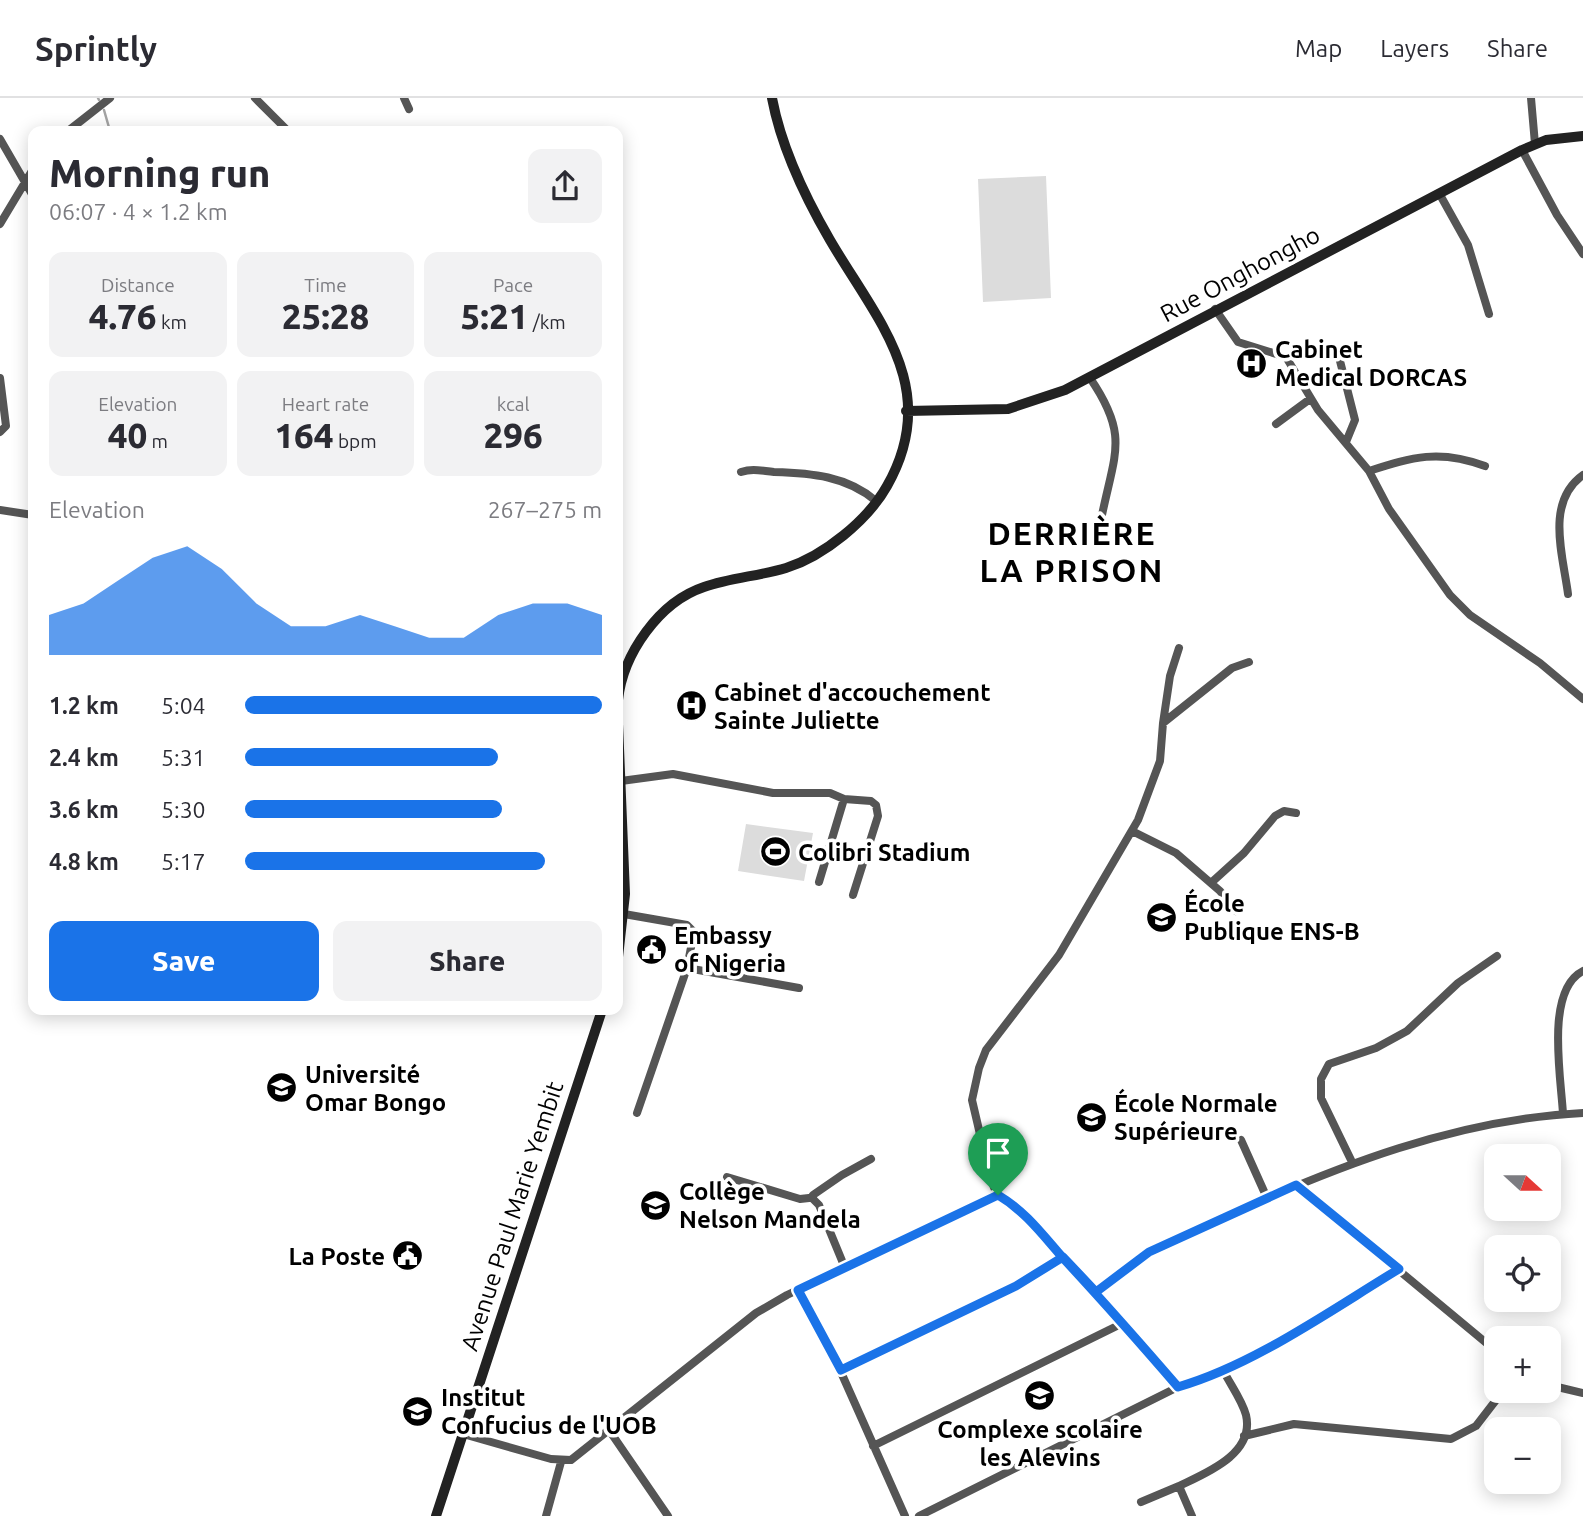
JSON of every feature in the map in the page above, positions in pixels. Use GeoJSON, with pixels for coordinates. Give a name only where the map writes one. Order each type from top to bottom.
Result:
{"type":"FeatureCollection","features":[{"type":"Feature","properties":{"kind":"main road"},"geometry":{"type":"LineString","coordinates":[[623,678],[631,656],[655,622],[674,603],[703,587],[797,563],[837,538],[876,501],[894,473],[901,452],[906,411],[904,369],[894,344],[823,226],[794,166],[772,98]]}},
{"type":"Feature","properties":{"kind":"main road","name":"Rue Onghongho"},"geometry":{"type":"LineString","coordinates":[[906,411],[1008,409],[1090,378],[1215,309],[1522,150],[1558,137],[1583,136]]}},
{"type":"Feature","properties":{"kind":"main road"},"geometry":{"type":"LineString","coordinates":[[623,870],[623,921]]}},
{"type":"Feature","properties":{"kind":"main road","name":"Avenue Paul Marie Yembit"},"geometry":{"type":"LineString","coordinates":[[436,1516],[600,1015]]}},
{"type":"Feature","properties":{"kind":"street"},"geometry":{"type":"LineString","coordinates":[[74,126],[110,98]]}},
{"type":"Feature","properties":{"kind":"street"},"geometry":{"type":"LineString","coordinates":[[255,98],[283,126]]}},
{"type":"Feature","properties":{"kind":"street"},"geometry":{"type":"LineString","coordinates":[[404,98],[409,109]]}},
{"type":"Feature","properties":{"kind":"street"},"geometry":{"type":"LineString","coordinates":[[1531,98],[1535,144]]}},
{"type":"Feature","properties":{"kind":"street"},"geometry":{"type":"LineString","coordinates":[[0,139],[28,187]]}},
{"type":"Feature","properties":{"kind":"street"},"geometry":{"type":"LineString","coordinates":[[1522,150],[1557,215],[1583,254]]}},
{"type":"Feature","properties":{"kind":"street"},"geometry":{"type":"LineString","coordinates":[[0,223],[28,180]]}},
{"type":"Feature","properties":{"kind":"street"},"geometry":{"type":"LineString","coordinates":[[1439,193],[1468,245],[1489,314]]}},
{"type":"Feature","properties":{"kind":"street"},"geometry":{"type":"LineString","coordinates":[[1215,309],[1238,342],[1286,357],[1310,399],[1369,471],[1389,509],[1450,595],[1470,615],[1539,663],[1583,699]]}},
{"type":"Feature","properties":{"kind":"street"},"geometry":{"type":"LineString","coordinates":[[1339,357],[1355,420],[1346,442]]}},
{"type":"Feature","properties":{"kind":"street"},"geometry":{"type":"LineString","coordinates":[[0,378],[6,426],[0,432]]}},
{"type":"Feature","properties":{"kind":"street"},"geometry":{"type":"LineString","coordinates":[[1090,378],[1107,403],[1115,423],[1114,456],[1102,515]]}},
{"type":"Feature","properties":{"kind":"street"},"geometry":{"type":"LineString","coordinates":[[1276,424],[1310,399]]}},
{"type":"Feature","properties":{"kind":"street"},"geometry":{"type":"LineString","coordinates":[[1369,471],[1416,456],[1442,455],[1485,466]]}},
{"type":"Feature","properties":{"kind":"street"},"geometry":{"type":"LineString","coordinates":[[741,472],[760,469],[809,473],[859,488],[876,501]]}},
{"type":"Feature","properties":{"kind":"street"},"geometry":{"type":"LineString","coordinates":[[1568,594],[1558,537],[1563,500],[1572,483],[1583,475]]}},
{"type":"Feature","properties":{"kind":"street"},"geometry":{"type":"LineString","coordinates":[[0,510],[28,514]]}},
{"type":"Feature","properties":{"kind":"street"},"geometry":{"type":"LineString","coordinates":[[1178,1387],[1096,1292],[1015,1205],[998,1195],[990,1177],[972,1100],[986,1050],[1059,955],[1138,820],[1156,778],[1170,676],[1180,648]]}},
{"type":"Feature","properties":{"kind":"street"},"geometry":{"type":"LineString","coordinates":[[1163,723],[1232,668],[1249,662]]}},
{"type":"Feature","properties":{"kind":"street"},"geometry":{"type":"LineString","coordinates":[[623,781],[673,774],[757,791],[830,793],[844,799],[871,800],[878,809],[853,895]]}},
{"type":"Feature","properties":{"kind":"street"},"geometry":{"type":"LineString","coordinates":[[819,882],[844,799]]}},
{"type":"Feature","properties":{"kind":"street"},"geometry":{"type":"LineString","coordinates":[[1212,883],[1244,853],[1275,816],[1284,811],[1296,813]]}},
{"type":"Feature","properties":{"kind":"street"},"geometry":{"type":"LineString","coordinates":[[1132,831],[1176,853],[1212,883],[1236,912]]}},
{"type":"Feature","properties":{"kind":"street"},"geometry":{"type":"LineString","coordinates":[[624,914],[687,925],[694,932],[687,968],[638,1113]]}},
{"type":"Feature","properties":{"kind":"street"},"geometry":{"type":"LineString","coordinates":[[1352,1162],[1321,1098],[1318,1088],[1324,1071],[1329,1064],[1376,1048],[1407,1031],[1458,984],[1497,956]]}},
{"type":"Feature","properties":{"kind":"street"},"geometry":{"type":"LineString","coordinates":[[687,968],[799,988]]}},
{"type":"Feature","properties":{"kind":"street"},"geometry":{"type":"LineString","coordinates":[[1563,1114],[1560,1003],[1572,976],[1583,971]]}},
{"type":"Feature","properties":{"kind":"street"},"geometry":{"type":"LineString","coordinates":[[1096,1292],[1149,1252],[1352,1162],[1507,1120],[1583,1112]]}},
{"type":"Feature","properties":{"kind":"street"},"geometry":{"type":"LineString","coordinates":[[1241,1140],[1267,1198]]}},
{"type":"Feature","properties":{"kind":"street"},"geometry":{"type":"LineString","coordinates":[[727,1177],[800,1199],[812,1198],[842,1175],[871,1160]]}},
{"type":"Feature","properties":{"kind":"street"},"geometry":{"type":"LineString","coordinates":[[1296,1185],[1484,1341]]}},
{"type":"Feature","properties":{"kind":"street"},"geometry":{"type":"LineString","coordinates":[[463,1434],[561,1462],[580,1454],[734,1329],[798,1290],[998,1195]]}},
{"type":"Feature","properties":{"kind":"street"},"geometry":{"type":"LineString","coordinates":[[812,1198],[819,1205],[845,1269]]}},
{"type":"Feature","properties":{"kind":"street"},"geometry":{"type":"LineString","coordinates":[[841,1370],[1016,1286],[1063,1257]]}},
{"type":"Feature","properties":{"kind":"street"},"geometry":{"type":"LineString","coordinates":[[919,1516],[1178,1387],[1223,1370],[1310,1323],[1399,1269]]}},
{"type":"Feature","properties":{"kind":"street"},"geometry":{"type":"LineString","coordinates":[[798,1290],[841,1370],[905,1516]]}},
{"type":"Feature","properties":{"kind":"street"},"geometry":{"type":"LineString","coordinates":[[873,1446],[1123,1323]]}},
{"type":"Feature","properties":{"kind":"street"},"geometry":{"type":"LineString","coordinates":[[1141,1502],[1222,1465],[1244,1436],[1246,1415],[1223,1370]]}},
{"type":"Feature","properties":{"kind":"street"},"geometry":{"type":"LineString","coordinates":[[1561,1388],[1583,1393]]}},
{"type":"Feature","properties":{"kind":"street"},"geometry":{"type":"LineString","coordinates":[[1244,1436],[1294,1424],[1451,1439],[1475,1426],[1493,1403]]}},
{"type":"Feature","properties":{"kind":"street"},"geometry":{"type":"LineString","coordinates":[[609,1430],[668,1516]]}},
{"type":"Feature","properties":{"kind":"street"},"geometry":{"type":"LineString","coordinates":[[546,1516],[561,1462]]}},
{"type":"Feature","properties":{"kind":"street"},"geometry":{"type":"LineString","coordinates":[[1179,1486],[1192,1516]]}},
{"type":"Feature","properties":{"kind":"shaded area"},"geometry":{"type":"Polygon","coordinates":[[[1046,176],[1051,298],[983,302],[978,179],[1046,176]]]}},
{"type":"Feature","properties":{"kind":"shaded area","name":"Colibri Stadium"},"geometry":{"type":"Polygon","coordinates":[[[746,824],[813,833],[804,881],[738,871],[746,824]]]}},
{"type":"Feature","properties":{"kind":"waterway"},"geometry":{"type":"LineString","coordinates":[[104,110],[109,126]]}},
{"type":"Feature","properties":{"kind":"place","name":"Cabinet Medical DORCAS"},"geometry":{"type":"Point","coordinates":[1252,363]}},
{"type":"Feature","properties":{"kind":"place","name":"Cabinet d'accouchement Sainte Juliette"},"geometry":{"type":"Point","coordinates":[691,706]}},
{"type":"Feature","properties":{"kind":"place","name":"Colibri Stadium"},"geometry":{"type":"Point","coordinates":[775,852]}},
{"type":"Feature","properties":{"kind":"place","name":"École Publique ENS-B"},"geometry":{"type":"Point","coordinates":[1161,917]}},
{"type":"Feature","properties":{"kind":"place","name":"Embassy of Nigeria"},"geometry":{"type":"Point","coordinates":[651,949]}},
{"type":"Feature","properties":{"kind":"place","name":"Université Omar Bongo"},"geometry":{"type":"Point","coordinates":[282,1088]}},
{"type":"Feature","properties":{"kind":"place","name":"École Normale Supérieure"},"geometry":{"type":"Point","coordinates":[1091,1117]}},
{"type":"Feature","properties":{"kind":"place","name":"Collège Nelson Mandela"},"geometry":{"type":"Point","coordinates":[656,1205]}},
{"type":"Feature","properties":{"kind":"place","name":"La Poste"},"geometry":{"type":"Point","coordinates":[408,1256]}},
{"type":"Feature","properties":{"kind":"place","name":"Complexe scolaire les Alevins"},"geometry":{"type":"Point","coordinates":[1040,1395]}},
{"type":"Feature","properties":{"kind":"place","name":"Institut Confucius de l'UOB"},"geometry":{"type":"Point","coordinates":[418,1411]}},
{"type":"Feature","properties":{"kind":"district","name":"DERRIÈRE LA PRISON"},"geometry":{"type":"Point","coordinates":[1072,552]}},
{"type":"Feature","properties":{"kind":"route"},"geometry":{"type":"LineString","coordinates":[[998,1195],[798,1290],[841,1370],[1016,1286],[1063,1257],[1096,1292],[1149,1252],[1296,1185],[1399,1269],[1310,1323],[1223,1370],[1178,1387],[1096,1292],[1026,1215],[998,1195]]}}]}
